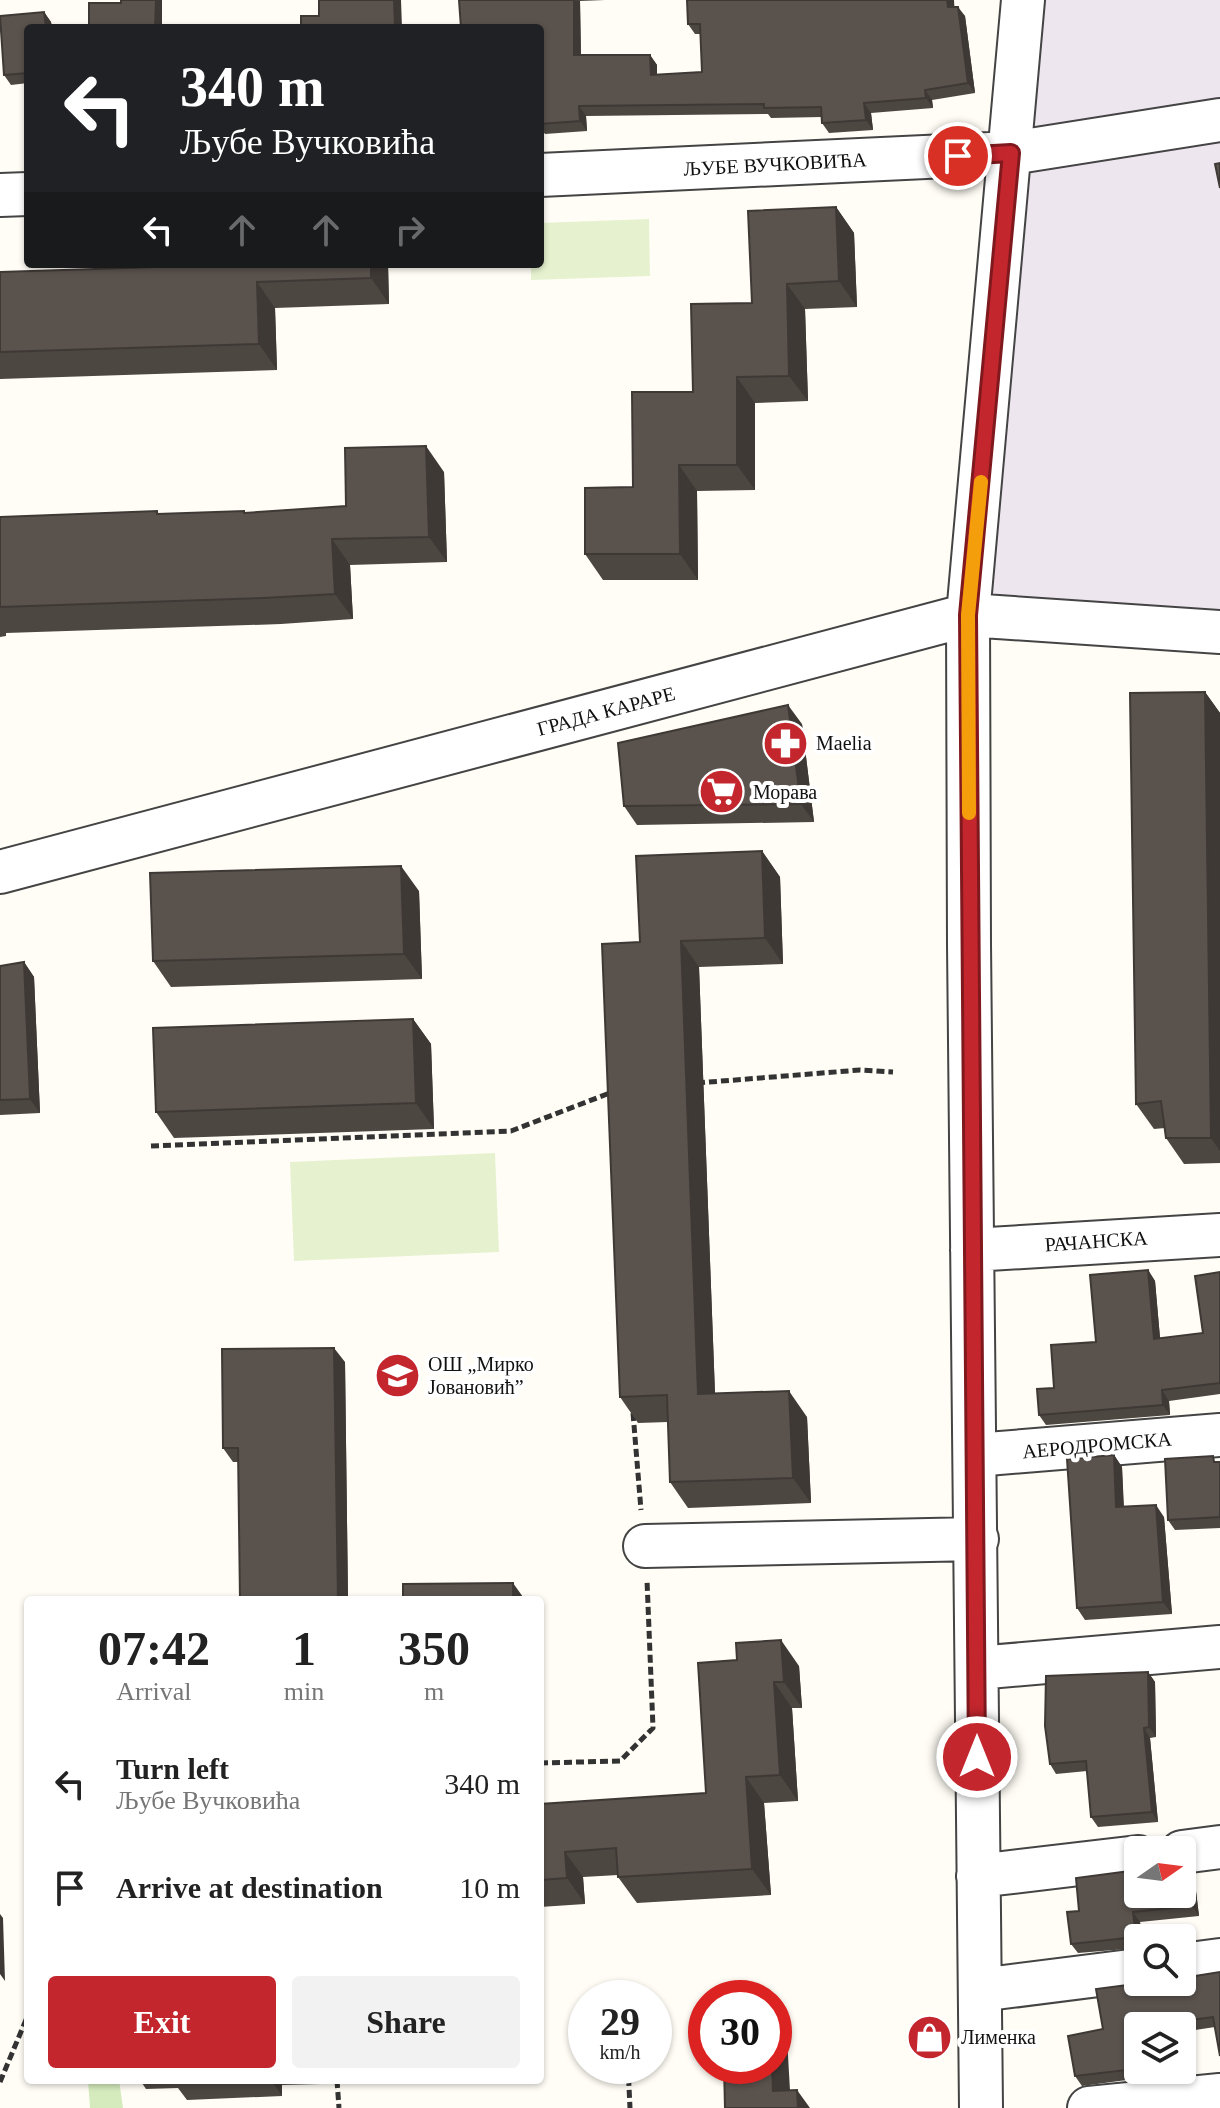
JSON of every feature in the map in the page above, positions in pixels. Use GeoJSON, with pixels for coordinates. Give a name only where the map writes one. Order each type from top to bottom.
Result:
{"type":"FeatureCollection","features":[{"type":"Feature","properties":{"kind":"street"},"geometry":{"type":"LineString","coordinates":[[981,2108],[968,615],[1023,0]]}},
{"type":"Feature","properties":{"kind":"street","name":"ЉУБЕ ВУЧКОВИЋА"},"geometry":{"type":"LineString","coordinates":[[544,175],[1011,153],[1220,120]]}},
{"type":"Feature","properties":{"kind":"street"},"geometry":{"type":"LineString","coordinates":[[0,195],[24,194]]}},
{"type":"Feature","properties":{"kind":"street","name":"ГРАДА КАРАРЕ"},"geometry":{"type":"LineString","coordinates":[[0,872],[968,615],[1220,632]]}},
{"type":"Feature","properties":{"kind":"street","name":"РАЧАНСКА"},"geometry":{"type":"LineString","coordinates":[[972,1250],[1220,1235]]}},
{"type":"Feature","properties":{"kind":"street","name":"АЕРОДРОМСКА"},"geometry":{"type":"LineString","coordinates":[[975,1455],[1220,1435]]}},
{"type":"Feature","properties":{"kind":"street"},"geometry":{"type":"LineString","coordinates":[[645,1546],[977,1539]]}},
{"type":"Feature","properties":{"kind":"street"},"geometry":{"type":"LineString","coordinates":[[977,1668],[1220,1647]]}},
{"type":"Feature","properties":{"kind":"street"},"geometry":{"type":"LineString","coordinates":[[1196,1850],[1220,1847]]}},
{"type":"Feature","properties":{"kind":"street"},"geometry":{"type":"LineString","coordinates":[[978,1876],[1124,1859]]}},
{"type":"Feature","properties":{"kind":"street"},"geometry":{"type":"LineString","coordinates":[[1196,1963],[1220,1960]]}},
{"type":"Feature","properties":{"kind":"street"},"geometry":{"type":"LineString","coordinates":[[980,1990],[1124,1972]]}},
{"type":"Feature","properties":{"kind":"street"},"geometry":{"type":"LineString","coordinates":[[1089,2108],[1220,2095]]}},
{"type":"Feature","properties":{"kind":"path"},"geometry":{"type":"LineString","coordinates":[[695,1083],[860,1070],[893,1072]]}},
{"type":"Feature","properties":{"kind":"path"},"geometry":{"type":"LineString","coordinates":[[151,1146],[511,1131],[620,1089],[621,1104]]}},
{"type":"Feature","properties":{"kind":"path"},"geometry":{"type":"LineString","coordinates":[[544,1763],[620,1761],[653,1728],[645,1546],[633,1405]]}},
{"type":"Feature","properties":{"kind":"path"},"geometry":{"type":"LineString","coordinates":[[0,2082],[24,2025]]}},
{"type":"Feature","properties":{"kind":"path"},"geometry":{"type":"LineString","coordinates":[[337,2084],[339,2108]]}},
{"type":"Feature","properties":{"kind":"path"},"geometry":{"type":"LineString","coordinates":[[629,2084],[630,2108]]}},
{"type":"Feature","properties":{"kind":"shaded area"},"geometry":{"type":"Polygon","coordinates":[[[1023,0],[1220,0],[1220,632],[968,615],[1023,0]]]}},
{"type":"Feature","properties":{"kind":"green space"},"geometry":{"type":"Polygon","coordinates":[[[649,219],[650,276],[531,280],[531,268],[544,268],[544,223],[649,219]]]}},
{"type":"Feature","properties":{"kind":"green space"},"geometry":{"type":"Polygon","coordinates":[[[495,1153],[499,1252],[294,1261],[290,1162],[495,1153]]]}},
{"type":"Feature","properties":{"kind":"green space"},"geometry":{"type":"Polygon","coordinates":[[[88,2084],[120,2084],[123,2108],[90,2108],[88,2084]]]}},
{"type":"Feature","properties":{"kind":"building"},"geometry":{"type":"Polygon","coordinates":[[[121,0],[156,0],[155,24],[89,24],[89,3],[121,3],[121,0]]]}},
{"type":"Feature","properties":{"kind":"building"},"geometry":{"type":"Polygon","coordinates":[[[319,0],[394,0],[395,24],[301,24],[301,16],[319,16],[319,0]]]}},
{"type":"Feature","properties":{"kind":"building"},"geometry":{"type":"Polygon","coordinates":[[[459,0],[574,0],[574,55],[650,55],[651,75],[702,72],[700,24],[688,24],[687,0],[947,0],[948,7],[958,7],[968,83],[925,90],[926,98],[864,103],[866,120],[822,123],[821,107],[764,108],[764,104],[579,106],[580,121],[544,124],[544,24],[461,24],[459,0]]]}},
{"type":"Feature","properties":{"kind":"building"},"geometry":{"type":"Polygon","coordinates":[[[44,12],[46,24],[24,24],[24,73],[4,75],[0,16],[44,12]]]}},
{"type":"Feature","properties":{"kind":"building"},"geometry":{"type":"Polygon","coordinates":[[[1220,163],[1220,188],[1215,164],[1220,163]]]}},
{"type":"Feature","properties":{"kind":"building"},"geometry":{"type":"Polygon","coordinates":[[[836,207],[839,281],[787,284],[789,376],[737,377],[737,465],[679,465],[680,554],[585,554],[585,488],[633,487],[632,392],[693,392],[691,304],[752,303],[748,211],[836,207]]]}},
{"type":"Feature","properties":{"kind":"building"},"geometry":{"type":"Polygon","coordinates":[[[126,268],[371,268],[371,278],[257,282],[259,344],[0,352],[0,272],[126,268]]]}},
{"type":"Feature","properties":{"kind":"building"},"geometry":{"type":"Polygon","coordinates":[[[426,446],[429,537],[332,539],[335,594],[0,607],[0,517],[157,511],[157,514],[244,513],[346,506],[345,448],[426,446]]]}},
{"type":"Feature","properties":{"kind":"building"},"geometry":{"type":"Polygon","coordinates":[[[1205,692],[1211,1138],[1166,1138],[1161,1101],[1136,1104],[1130,693],[1205,692]]]}},
{"type":"Feature","properties":{"kind":"building","name":"Морава"},"geometry":{"type":"Polygon","coordinates":[[[788,705],[801,804],[624,806],[618,743],[788,705]]]}},
{"type":"Feature","properties":{"kind":"building"},"geometry":{"type":"Polygon","coordinates":[[[762,851],[765,938],[681,941],[698,1394],[789,1391],[793,1478],[670,1482],[667,1395],[620,1397],[602,944],[640,942],[636,856],[762,851]]]}},
{"type":"Feature","properties":{"kind":"building"},"geometry":{"type":"Polygon","coordinates":[[[401,866],[404,954],[153,961],[150,873],[401,866]]]}},
{"type":"Feature","properties":{"kind":"building"},"geometry":{"type":"Polygon","coordinates":[[[24,962],[30,1099],[0,1100],[0,966],[24,962]]]}},
{"type":"Feature","properties":{"kind":"building"},"geometry":{"type":"Polygon","coordinates":[[[413,1019],[416,1103],[156,1112],[153,1028],[413,1019]]]}},
{"type":"Feature","properties":{"kind":"building"},"geometry":{"type":"Polygon","coordinates":[[[1148,1270],[1154,1339],[1203,1333],[1195,1276],[1220,1272],[1220,1383],[1162,1390],[1163,1405],[1039,1415],[1037,1389],[1054,1388],[1051,1345],[1096,1342],[1090,1275],[1148,1270]]]}},
{"type":"Feature","properties":{"kind":"building"},"geometry":{"type":"Polygon","coordinates":[[[334,1348],[338,1596],[240,1596],[238,1448],[223,1448],[222,1349],[334,1348]]]}},
{"type":"Feature","properties":{"kind":"building"},"geometry":{"type":"Polygon","coordinates":[[[1114,1455],[1116,1507],[1156,1505],[1163,1602],[1077,1608],[1067,1459],[1114,1455]]]}},
{"type":"Feature","properties":{"kind":"building"},"geometry":{"type":"Polygon","coordinates":[[[1213,1456],[1214,1462],[1220,1462],[1220,1517],[1168,1520],[1165,1459],[1213,1456]]]}},
{"type":"Feature","properties":{"kind":"building"},"geometry":{"type":"Polygon","coordinates":[[[513,1583],[513,1596],[403,1596],[403,1584],[513,1583]]]}},
{"type":"Feature","properties":{"kind":"building"},"geometry":{"type":"Polygon","coordinates":[[[781,1640],[784,1682],[774,1682],[780,1775],[746,1777],[752,1869],[618,1877],[616,1848],[565,1852],[567,1878],[544,1880],[544,1804],[706,1793],[698,1663],[737,1660],[736,1643],[781,1640]]]}},
{"type":"Feature","properties":{"kind":"building"},"geometry":{"type":"Polygon","coordinates":[[[1148,1672],[1149,1727],[1144,1728],[1152,1812],[1091,1817],[1086,1761],[1050,1764],[1045,1726],[1046,1676],[1148,1672]]]}},
{"type":"Feature","properties":{"kind":"building"},"geometry":{"type":"Polygon","coordinates":[[[1124,1872],[1124,1908],[1172,1908],[1133,1912],[1134,1924],[1124,1924],[1124,1938],[1071,1944],[1067,1912],[1079,1911],[1076,1878],[1124,1872]]]}},
{"type":"Feature","properties":{"kind":"building"},"geometry":{"type":"Polygon","coordinates":[[[1220,1972],[1220,2056],[1213,2017],[1196,2019],[1196,2012],[1124,2012],[1124,2070],[1075,2076],[1068,2036],[1103,2029],[1096,1989],[1124,1985],[1124,1996],[1196,1996],[1196,1976],[1220,1972]]]}},
{"type":"Feature","properties":{"kind":"building"},"geometry":{"type":"Polygon","coordinates":[[[724,2084],[773,2084],[773,2091],[797,2090],[798,2108],[725,2108],[724,2084]]]}},
{"type":"Feature","properties":{"kind":"slow traffic"},"geometry":{"type":"LineString","coordinates":[[969,813],[968,615],[981,482]]}},
{"type":"Feature","properties":{"kind":"place","name":"Maelia"},"geometry":{"type":"Point","coordinates":[785,743]}},
{"type":"Feature","properties":{"kind":"place","name":"Морава"},"geometry":{"type":"Point","coordinates":[722,792]}},
{"type":"Feature","properties":{"kind":"place","name":"ОШ „Мирко Јовановић”"},"geometry":{"type":"Point","coordinates":[397,1375]}},
{"type":"Feature","properties":{"kind":"place","name":"Лименка"},"geometry":{"type":"Point","coordinates":[930,2037]}},
{"type":"Feature","properties":{"kind":"route"},"geometry":{"type":"LineString","coordinates":[[958,156],[1011,153],[968,615],[977,1757]]}}]}
